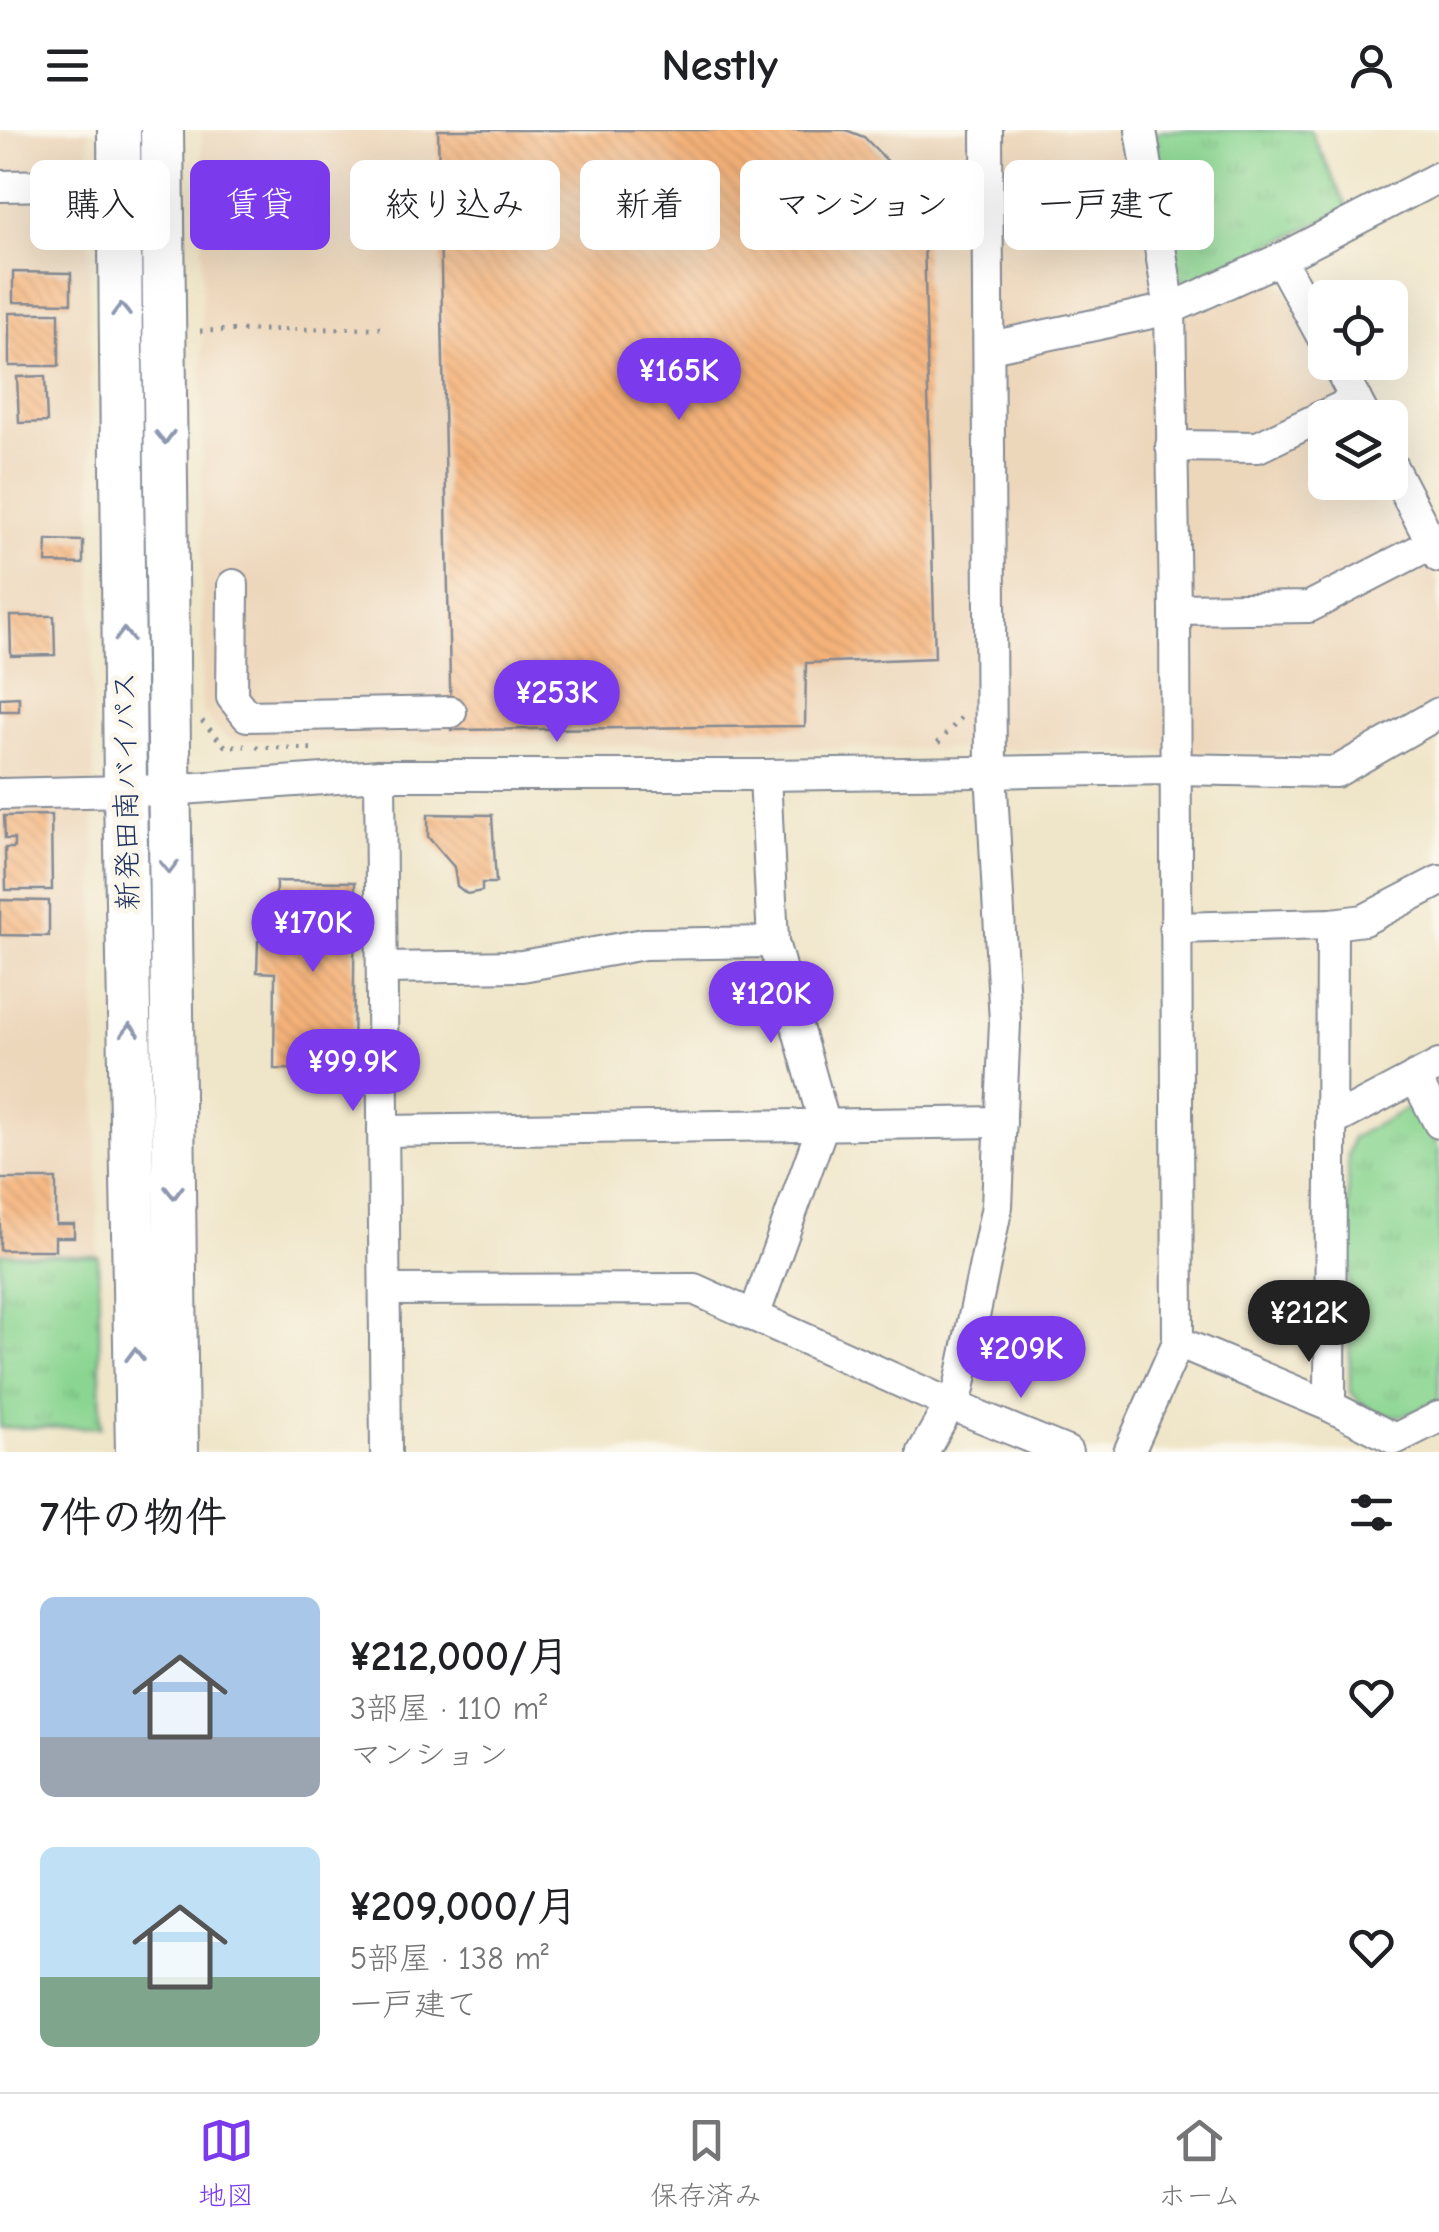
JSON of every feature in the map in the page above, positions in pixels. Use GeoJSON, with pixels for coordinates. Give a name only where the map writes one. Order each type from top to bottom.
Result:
{"type":"FeatureCollection","features":[{"type":"Feature","properties":{"kind":"highway","name":"新発田南バイパス"},"geometry":{"type":"LineString","coordinates":[[120,130],[120,160]]}},
{"type":"Feature","properties":{"kind":"highway","name":"新発田南バイパス"},"geometry":{"type":"LineString","coordinates":[[162,130],[177,1452]]}},
{"type":"Feature","properties":{"kind":"highway","name":"新発田南バイパス"},"geometry":{"type":"LineString","coordinates":[[121,250],[137,1452]]}},
{"type":"Feature","properties":{"kind":"street"},"geometry":{"type":"LineString","coordinates":[[923,1452],[959,1389],[997,1206],[1005,1022],[991,771],[987,130]]}},
{"type":"Feature","properties":{"kind":"street"},"geometry":{"type":"LineString","coordinates":[[1129,1452],[1178,1342],[1170,308],[1141,130]]}},
{"type":"Feature","properties":{"kind":"street"},"geometry":{"type":"LineString","coordinates":[[990,347],[1170,308],[1280,258],[1439,177]]}},
{"type":"Feature","properties":{"kind":"street"},"geometry":{"type":"LineString","coordinates":[[0,186],[30,186]]}},
{"type":"Feature","properties":{"kind":"street"},"geometry":{"type":"LineString","coordinates":[[1280,258],[1308,310]]}},
{"type":"Feature","properties":{"kind":"street"},"geometry":{"type":"LineString","coordinates":[[1171,446],[1258,447],[1308,428]]}},
{"type":"Feature","properties":{"kind":"street"},"geometry":{"type":"LineString","coordinates":[[1175,610],[1309,607],[1436,550],[1408,497]]}},
{"type":"Feature","properties":{"kind":"street"},"geometry":{"type":"LineString","coordinates":[[233,585],[232,697],[247,716],[451,712]]}},
{"type":"Feature","properties":{"kind":"street"},"geometry":{"type":"LineString","coordinates":[[0,794],[168,790],[380,775],[765,775],[1174,768],[1336,772],[1439,712]]}},
{"type":"Feature","properties":{"kind":"street"},"geometry":{"type":"LineString","coordinates":[[380,775],[386,1452]]}},
{"type":"Feature","properties":{"kind":"street"},"geometry":{"type":"LineString","coordinates":[[754,1316],[824,1125],[773,942],[765,775]]}},
{"type":"Feature","properties":{"kind":"street"},"geometry":{"type":"LineString","coordinates":[[1175,928],[1364,920],[1439,881]]}},
{"type":"Feature","properties":{"kind":"street"},"geometry":{"type":"LineString","coordinates":[[1330,1406],[1332,924]]}},
{"type":"Feature","properties":{"kind":"street"},"geometry":{"type":"LineString","coordinates":[[384,968],[522,966],[644,944],[773,942]]}},
{"type":"Feature","properties":{"kind":"street"},"geometry":{"type":"LineString","coordinates":[[1333,1121],[1427,1071],[1439,1123]]}},
{"type":"Feature","properties":{"kind":"street"},"geometry":{"type":"LineString","coordinates":[[384,1132],[1001,1122]]}},
{"type":"Feature","properties":{"kind":"street"},"geometry":{"type":"LineString","coordinates":[[385,1290],[694,1289],[952,1406],[1067,1452]]}},
{"type":"Feature","properties":{"kind":"street"},"geometry":{"type":"LineString","coordinates":[[1178,1342],[1330,1406],[1394,1439],[1439,1417]]}},
{"type":"Feature","properties":{"kind":"path"},"geometry":{"type":"LineString","coordinates":[[200,346],[200,330],[380,328]]}},
{"type":"Feature","properties":{"kind":"path"},"geometry":{"type":"LineString","coordinates":[[196,715],[225,746],[324,749]]}},
{"type":"Feature","properties":{"kind":"shaded area"},"geometry":{"type":"Polygon","coordinates":[[[0,130],[88,130],[88,160],[30,160],[30,250],[89,250],[98,1256],[0,1253],[0,130]]]}},
{"type":"Feature","properties":{"kind":"shaded area"},"geometry":{"type":"Polygon","coordinates":[[[202,130],[1130,130],[1135,160],[1004,160],[1004,250],[1149,250],[1155,286],[1149,333],[1264,280],[1284,287],[1308,333],[1308,380],[1333,380],[1343,400],[1308,400],[1308,500],[1394,500],[1439,586],[1439,700],[1335,754],[228,740],[202,712],[202,250],[330,250],[330,160],[202,160],[202,130]]]}},
{"type":"Feature","properties":{"kind":"green space"},"geometry":{"type":"Polygon","coordinates":[[[1163,130],[1310,130],[1348,209],[1193,283],[1176,277],[1172,250],[1214,250],[1214,160],[1158,160],[1154,134],[1163,130]]]}},
{"type":"Feature","properties":{"kind":"green space"},"geometry":{"type":"Polygon","coordinates":[[[1406,1109],[1419,1110],[1439,1150],[1439,1402],[1392,1416],[1371,1410],[1350,1391],[1348,1155],[1352,1138],[1406,1109]]]}},
{"type":"Feature","properties":{"kind":"green space"},"geometry":{"type":"Polygon","coordinates":[[[0,1253],[98,1256],[101,1427],[0,1428],[0,1253]]]}},
{"type":"Feature","properties":{"kind":"building"},"geometry":{"type":"Polygon","coordinates":[[[438,130],[846,130],[864,137],[886,160],[740,160],[740,250],[924,250],[935,658],[806,663],[805,726],[451,730],[441,250],[560,250],[560,160],[439,160],[438,130]]]}},
{"type":"Feature","properties":{"kind":"building"},"geometry":{"type":"Polygon","coordinates":[[[13,272],[71,273],[71,303],[13,302],[13,272]]]}},
{"type":"Feature","properties":{"kind":"building"},"geometry":{"type":"Polygon","coordinates":[[[9,313],[59,313],[59,366],[9,366],[9,313]]]}},
{"type":"Feature","properties":{"kind":"building"},"geometry":{"type":"Polygon","coordinates":[[[45,376],[47,422],[19,423],[17,377],[45,376]]]}},
{"type":"Feature","properties":{"kind":"building"},"geometry":{"type":"Polygon","coordinates":[[[47,540],[83,541],[83,564],[46,563],[47,540]]]}},
{"type":"Feature","properties":{"kind":"building"},"geometry":{"type":"Polygon","coordinates":[[[10,616],[54,616],[55,655],[11,656],[10,616]]]}},
{"type":"Feature","properties":{"kind":"building"},"geometry":{"type":"Polygon","coordinates":[[[19,697],[19,711],[0,711],[0,698],[19,697]]]}},
{"type":"Feature","properties":{"kind":"building"},"geometry":{"type":"Polygon","coordinates":[[[428,814],[492,815],[496,883],[482,883],[482,891],[467,894],[457,886],[454,867],[428,837],[428,814]]]}},
{"type":"Feature","properties":{"kind":"building"},"geometry":{"type":"Polygon","coordinates":[[[51,815],[52,890],[6,890],[5,848],[14,848],[14,839],[5,839],[4,816],[51,815]]]}},
{"type":"Feature","properties":{"kind":"building"},"geometry":{"type":"Polygon","coordinates":[[[276,881],[355,882],[353,1070],[274,1069],[275,973],[257,972],[258,941],[275,941],[276,881]]]}},
{"type":"Feature","properties":{"kind":"building"},"geometry":{"type":"Polygon","coordinates":[[[0,900],[49,901],[49,936],[0,935],[0,900]]]}},
{"type":"Feature","properties":{"kind":"building"},"geometry":{"type":"Polygon","coordinates":[[[0,1179],[56,1179],[56,1224],[74,1224],[74,1237],[55,1237],[55,1250],[0,1250],[0,1179]]]}}]}
